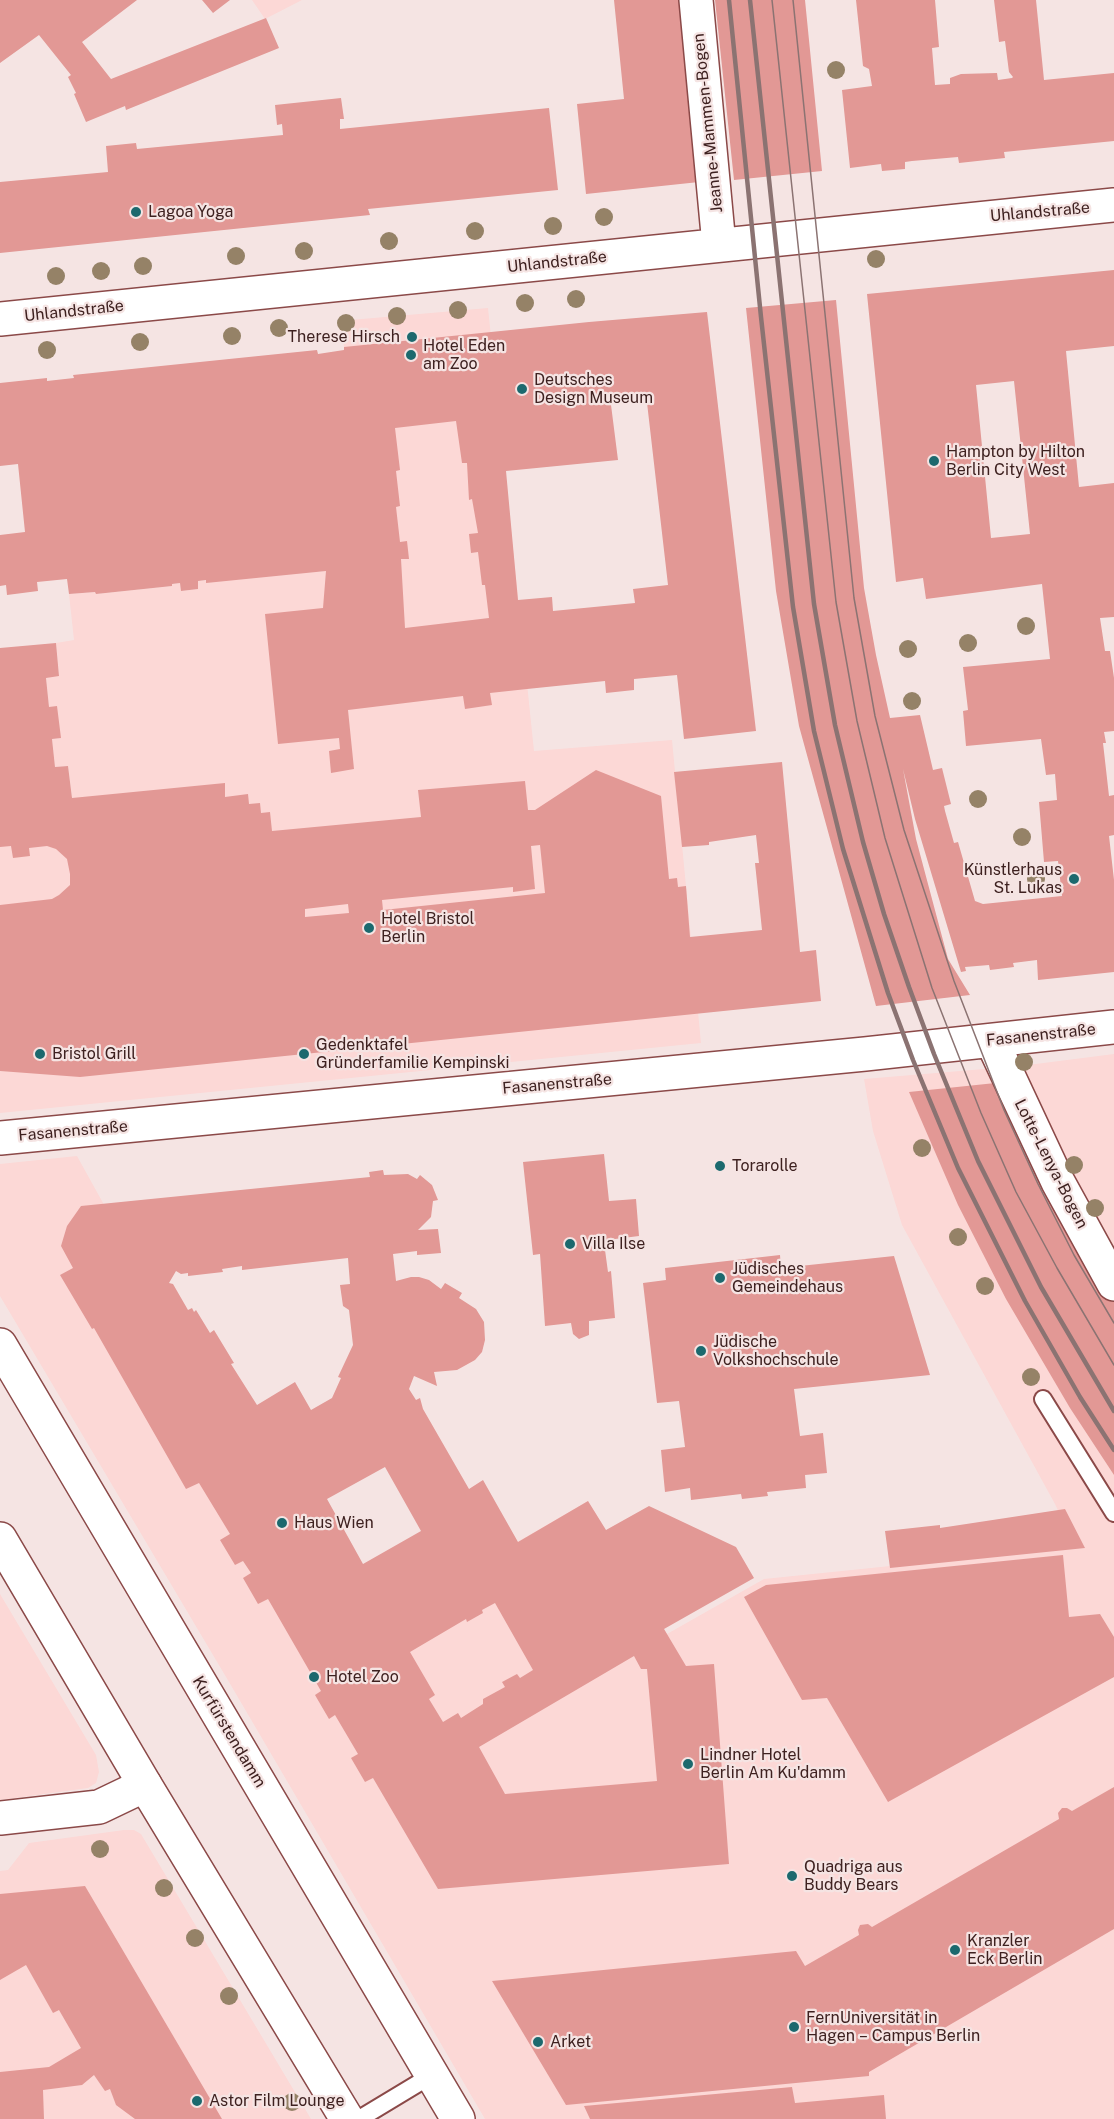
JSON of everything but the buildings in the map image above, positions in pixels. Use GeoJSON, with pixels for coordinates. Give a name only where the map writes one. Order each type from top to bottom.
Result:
{"type":"FeatureCollection","features":[{"type":"Feature","properties":{"kind":"street","name":"Jeanne-Mammen-Bogen"},"geometry":{"type":"LineString","coordinates":[[696,0],[720,245]]}},
{"type":"Feature","properties":{"kind":"street","name":"Uhlandstraße"},"geometry":{"type":"LineString","coordinates":[[0,319],[1114,205]]}},
{"type":"Feature","properties":{"kind":"street","name":"Fasanenstraße"},"geometry":{"type":"LineString","coordinates":[[0,1138],[992,1041],[1114,1027]]}},
{"type":"Feature","properties":{"kind":"street","name":"Lotte-Lenya-Bogen"},"geometry":{"type":"LineString","coordinates":[[992,1041],[1058,1182],[1114,1284]]}},
{"type":"Feature","properties":{"kind":"street","name":"Kurfürstendamm"},"geometry":{"type":"LineString","coordinates":[[0,1345],[458,2119]]}},
{"type":"Feature","properties":{"kind":"street"},"geometry":{"type":"LineString","coordinates":[[0,1539],[145,1785],[347,2119]]}},
{"type":"Feature","properties":{"kind":"street"},"geometry":{"type":"LineString","coordinates":[[0,1818],[99,1807],[145,1785]]}},
{"type":"Feature","properties":{"kind":"lane"},"geometry":{"type":"LineString","coordinates":[[1043,1399],[1114,1513]]}},
{"type":"Feature","properties":{"kind":"lane"},"geometry":{"type":"LineString","coordinates":[[359,2119],[432,2075]]}},
{"type":"Feature","properties":{"kind":"shaded area"},"geometry":{"type":"Polygon","coordinates":[[[252,0],[302,0],[265,19],[252,0]]]}},
{"type":"Feature","properties":{"kind":"shaded area"},"geometry":{"type":"Polygon","coordinates":[[[488,308],[534,751],[672,740],[701,1043],[0,1113],[0,805],[72,798],[68,766],[55,767],[52,739],[60,738],[49,707],[46,678],[59,675],[56,643],[74,640],[69,594],[95,592],[96,594],[172,586],[172,584],[180,583],[182,591],[198,589],[198,581],[326,571],[344,347],[339,321],[488,308]]]}},
{"type":"Feature","properties":{"kind":"shaded area"},"geometry":{"type":"Polygon","coordinates":[[[1114,1054],[1114,2119],[485,2119],[0,1296],[0,1164],[77,1156],[346,1641],[588,1501],[667,1634],[764,1579],[1075,1547],[1055,1504],[902,1225],[873,1131],[864,1079],[1020,1066],[1114,1054]]]}},
{"type":"Feature","properties":{"kind":"shaded area"},"geometry":{"type":"Polygon","coordinates":[[[0,1594],[96,1755],[99,1772],[96,1783],[88,1788],[0,1800],[0,1594]]]}},
{"type":"Feature","properties":{"kind":"shaded area"},"geometry":{"type":"Polygon","coordinates":[[[134,1830],[141,1834],[311,2119],[0,2119],[0,1871],[8,1870],[29,1843],[134,1830]]]}},
{"type":"Feature","properties":{"kind":"tram line"},"geometry":{"type":"LineString","coordinates":[[772,0],[836,602],[857,721],[885,838],[932,988],[981,1113],[1016,1192],[1114,1365]]}},
{"type":"Feature","properties":{"kind":"tram line"},"geometry":{"type":"LineString","coordinates":[[793,0],[854,598],[875,716],[904,830],[954,981],[1004,1110],[1074,1255],[1114,1323]]}},
{"type":"Feature","properties":{"kind":"railway"},"geometry":{"type":"LineString","coordinates":[[729,0],[793,607],[814,731],[843,849],[888,993],[958,1168],[1025,1301],[1080,1397],[1114,1450]]}},
{"type":"Feature","properties":{"kind":"railway"},"geometry":{"type":"LineString","coordinates":[[750,0],[814,604],[835,725],[863,842],[909,987],[978,1161],[1041,1287],[1114,1411]]}},
{"type":"Feature","properties":{"kind":"place","name":"Lagoa Yoga"},"geometry":{"type":"Point","coordinates":[136,212]}},
{"type":"Feature","properties":{"kind":"place","name":"Therese Hirsch"},"geometry":{"type":"Point","coordinates":[412,337]}},
{"type":"Feature","properties":{"kind":"place","name":"Hotel Eden am Zoo"},"geometry":{"type":"Point","coordinates":[411,355]}},
{"type":"Feature","properties":{"kind":"place","name":"Deutsches Design Museum"},"geometry":{"type":"Point","coordinates":[522,389]}},
{"type":"Feature","properties":{"kind":"place","name":"Hampton by Hilton Berlin City West"},"geometry":{"type":"Point","coordinates":[934,461]}},
{"type":"Feature","properties":{"kind":"place","name":"Künstlerhaus St. Lukas"},"geometry":{"type":"Point","coordinates":[1074,879]}},
{"type":"Feature","properties":{"kind":"place","name":"Hotel Bristol Berlin"},"geometry":{"type":"Point","coordinates":[369,928]}},
{"type":"Feature","properties":{"kind":"place","name":"Bristol Grill"},"geometry":{"type":"Point","coordinates":[40,1054]}},
{"type":"Feature","properties":{"kind":"place","name":"Gedenktafel Gründerfamilie Kempinski"},"geometry":{"type":"Point","coordinates":[304,1054]}},
{"type":"Feature","properties":{"kind":"place","name":"Torarolle"},"geometry":{"type":"Point","coordinates":[720,1166]}},
{"type":"Feature","properties":{"kind":"place","name":"Villa Ilse"},"geometry":{"type":"Point","coordinates":[570,1244]}},
{"type":"Feature","properties":{"kind":"place","name":"Jüdisches Gemeindehaus"},"geometry":{"type":"Point","coordinates":[720,1278]}},
{"type":"Feature","properties":{"kind":"place","name":"Jüdische Volkshochschule"},"geometry":{"type":"Point","coordinates":[701,1351]}},
{"type":"Feature","properties":{"kind":"place","name":"Haus Wien"},"geometry":{"type":"Point","coordinates":[282,1523]}},
{"type":"Feature","properties":{"kind":"place","name":"Hotel Zoo"},"geometry":{"type":"Point","coordinates":[314,1677]}},
{"type":"Feature","properties":{"kind":"place","name":"Lindner Hotel Berlin Am Ku'damm"},"geometry":{"type":"Point","coordinates":[688,1764]}},
{"type":"Feature","properties":{"kind":"place","name":"Quadriga aus Buddy Bears"},"geometry":{"type":"Point","coordinates":[792,1876]}},
{"type":"Feature","properties":{"kind":"place","name":"Kranzler Eck Berlin"},"geometry":{"type":"Point","coordinates":[955,1950]}},
{"type":"Feature","properties":{"kind":"place","name":"FernUniversität in Hagen – Campus Berlin"},"geometry":{"type":"Point","coordinates":[794,2027]}},
{"type":"Feature","properties":{"kind":"place","name":"Arket"},"geometry":{"type":"Point","coordinates":[538,2042]}},
{"type":"Feature","properties":{"kind":"place","name":"Astor Film Lounge"},"geometry":{"type":"Point","coordinates":[197,2101]}}]}
